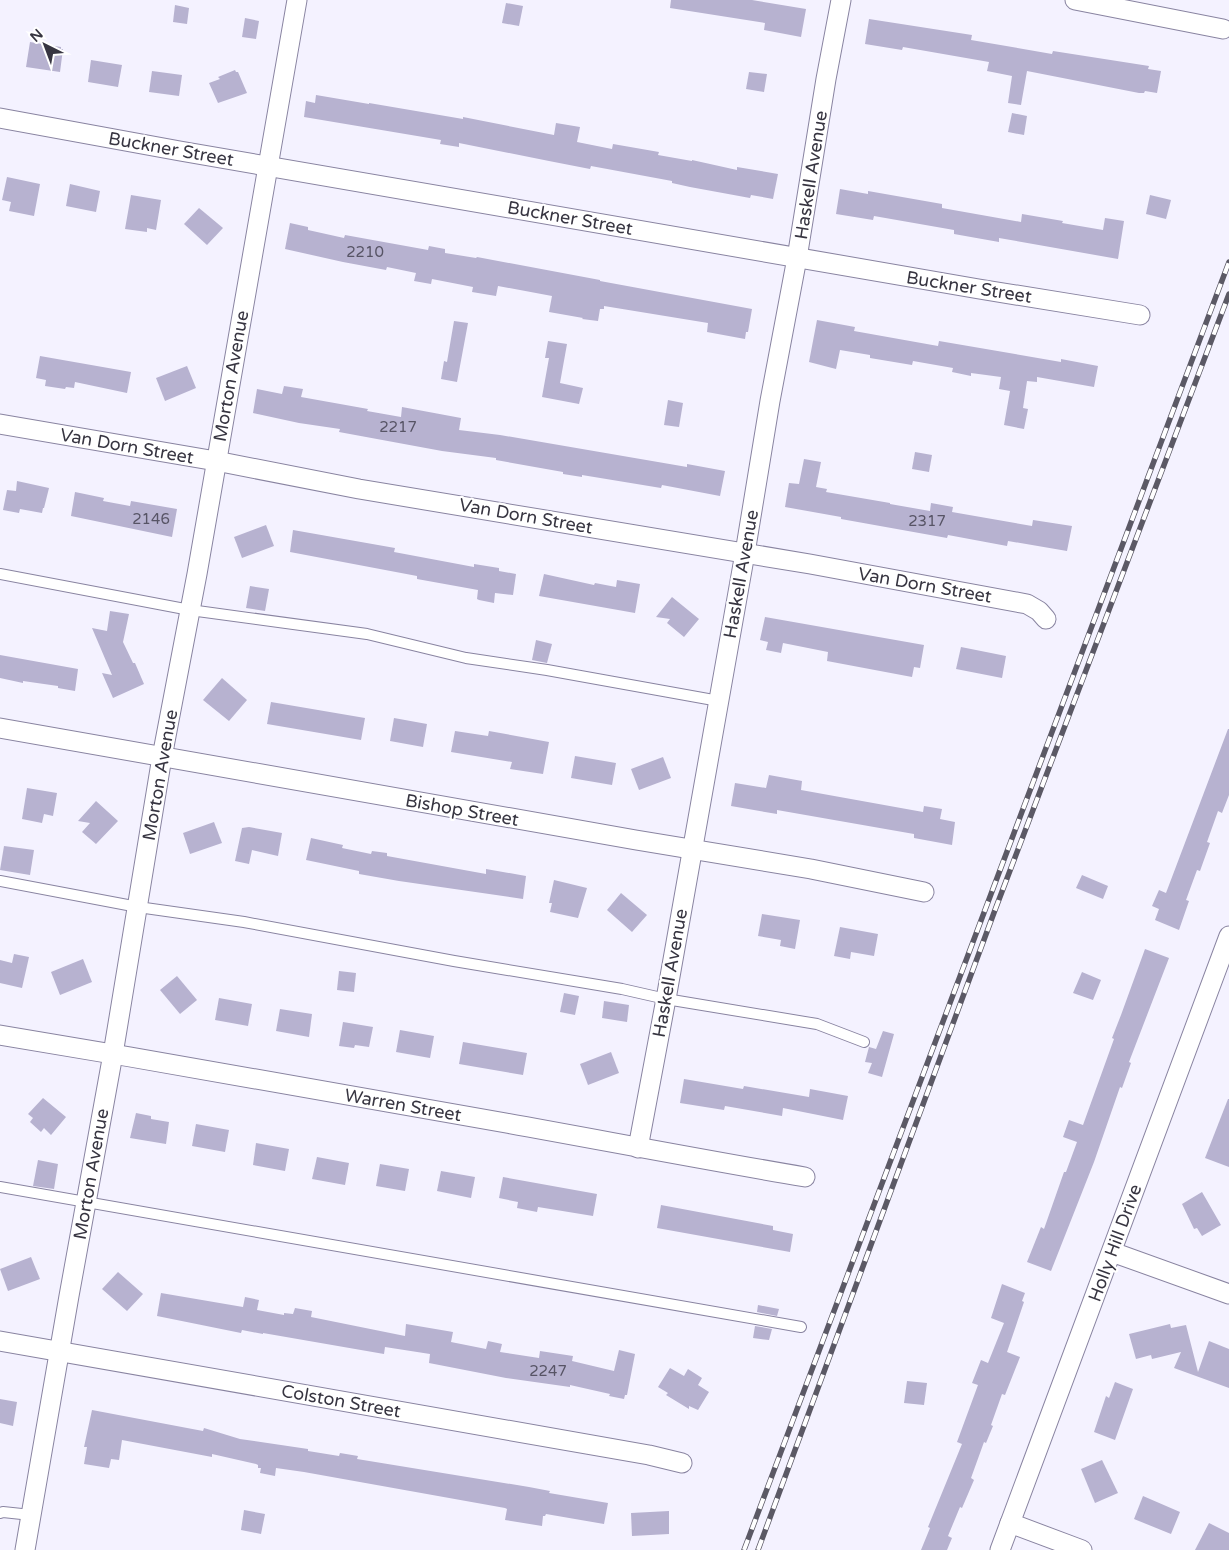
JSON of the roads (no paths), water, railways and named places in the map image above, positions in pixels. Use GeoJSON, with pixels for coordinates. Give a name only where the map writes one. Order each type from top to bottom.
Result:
{"type":"FeatureCollection","features":[{"type":"Feature","properties":{"kind":"street","name":"Morton Avenue"},"geometry":{"type":"LineString","coordinates":[[25,1550],[113,1054],[162,757],[190,610],[297,0]]}},
{"type":"Feature","properties":{"kind":"street","name":"Haskell Avenue"},"geometry":{"type":"LineString","coordinates":[[638,1148],[719,701],[770,401],[798,258],[826,79],[841,0]]}},
{"type":"Feature","properties":{"kind":"street"},"geometry":{"type":"LineString","coordinates":[[1075,0],[1223,29]]}},
{"type":"Feature","properties":{"kind":"street","name":"Buckner Street"},"geometry":{"type":"LineString","coordinates":[[0,118],[798,258],[1140,315]]}},
{"type":"Feature","properties":{"kind":"street","name":"Van Dorn Street"},"geometry":{"type":"LineString","coordinates":[[0,424],[216,461],[359,489],[745,553],[1027,604],[1039,611],[1046,619]]}},
{"type":"Feature","properties":{"kind":"street","name":"Bishop Street"},"geometry":{"type":"LineString","coordinates":[[0,728],[811,869],[924,892]]}},
{"type":"Feature","properties":{"kind":"street","name":"Holly Hill Drive"},"geometry":{"type":"LineString","coordinates":[[1000,1550],[1112,1252],[1221,983],[1229,936]]}},
{"type":"Feature","properties":{"kind":"street","name":"Warren Street"},"geometry":{"type":"LineString","coordinates":[[0,1035],[805,1177]]}},
{"type":"Feature","properties":{"kind":"street"},"geometry":{"type":"LineString","coordinates":[[1112,1252],[1229,1294]]}},
{"type":"Feature","properties":{"kind":"street","name":"Colston Street"},"geometry":{"type":"LineString","coordinates":[[0,1342],[607,1447],[682,1463]]}},
{"type":"Feature","properties":{"kind":"street"},"geometry":{"type":"LineString","coordinates":[[1010,1523],[1082,1550]]}},
{"type":"Feature","properties":{"kind":"lane"},"geometry":{"type":"LineString","coordinates":[[0,574],[190,610],[367,634],[466,658],[547,670],[719,701]]}},
{"type":"Feature","properties":{"kind":"lane"},"geometry":{"type":"LineString","coordinates":[[0,881],[138,907],[244,922],[454,961],[622,988],[666,999],[817,1024],[864,1042]]}},
{"type":"Feature","properties":{"kind":"lane"},"geometry":{"type":"LineString","coordinates":[[0,1188],[801,1327]]}},
{"type":"Feature","properties":{"kind":"lane"},"geometry":{"type":"LineString","coordinates":[[0,1513],[31,1515]]}},
{"type":"Feature","properties":{"kind":"railway"},"geometry":{"type":"LineString","coordinates":[[744,1550],[1229,262]]}},
{"type":"Feature","properties":{"kind":"railway"},"geometry":{"type":"LineString","coordinates":[[758,1550],[995,910],[1229,294]]}}]}
